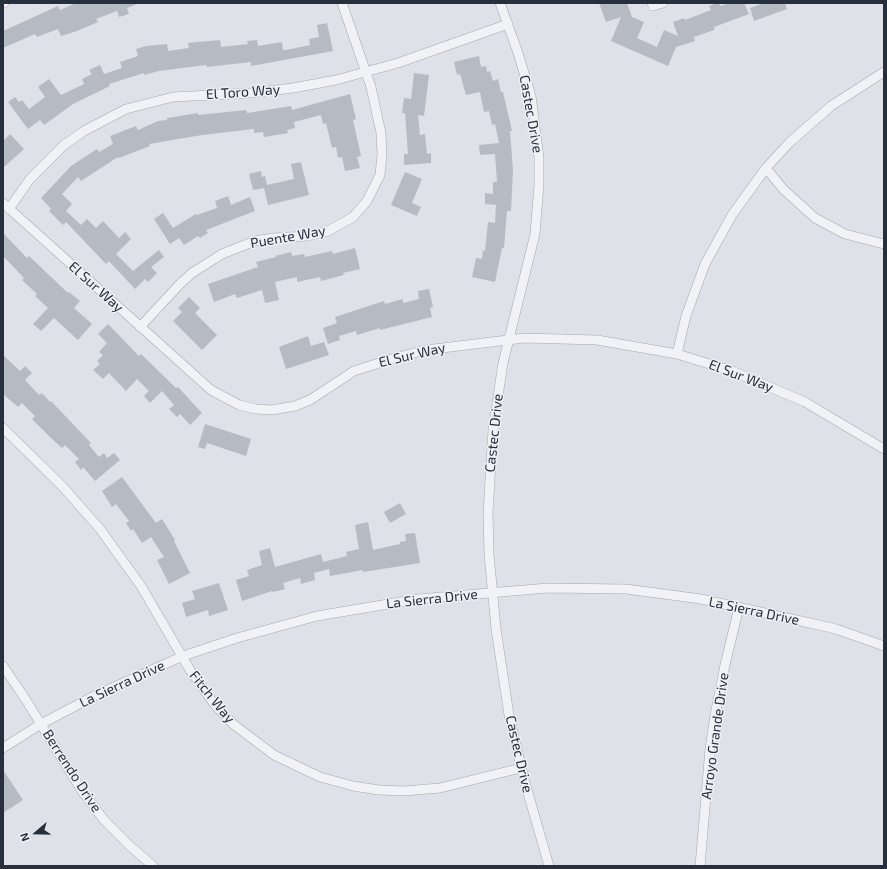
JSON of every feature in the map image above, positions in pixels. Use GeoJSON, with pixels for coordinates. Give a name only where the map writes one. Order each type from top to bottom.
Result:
{"type":"FeatureCollection","features":[{"type":"Feature","properties":{"kind":"street","name":"Puente Way"},"geometry":{"type":"LineString","coordinates":[[140,327],[179,285],[197,270],[222,254],[261,240],[306,236],[328,231],[341,225],[363,207],[374,189],[380,175],[382,154],[376,105],[342,3]]}},
{"type":"Feature","properties":{"kind":"street","name":"Castec Drive"},"geometry":{"type":"LineString","coordinates":[[500,3],[530,96],[538,151],[539,184],[538,209],[530,259],[508,340],[498,390],[489,472],[488,520],[492,592],[502,672],[521,768],[549,866]]}},
{"type":"Feature","properties":{"kind":"street"},"geometry":{"type":"LineString","coordinates":[[652,3],[654,6],[662,3]]}},
{"type":"Feature","properties":{"kind":"street","name":"El Toro Way"},"geometry":{"type":"LineString","coordinates":[[6,206],[30,179],[64,145],[104,119],[126,109],[173,97],[293,88],[366,73],[508,24]]}},
{"type":"Feature","properties":{"kind":"street"},"geometry":{"type":"LineString","coordinates":[[677,354],[686,316],[705,264],[732,215],[766,168],[789,143],[831,106],[884,72]]}},
{"type":"Feature","properties":{"kind":"street"},"geometry":{"type":"LineString","coordinates":[[766,168],[783,189],[815,218],[845,234],[884,244]]}},
{"type":"Feature","properties":{"kind":"street","name":"El Sur Way"},"geometry":{"type":"LineString","coordinates":[[6,206],[217,394],[240,405],[256,409],[272,410],[295,406],[310,400],[354,371],[398,356],[455,345],[508,340],[557,338],[597,340],[677,354],[732,371],[769,385],[812,406],[884,449]]}},
{"type":"Feature","properties":{"kind":"street","name":"Fitch Way"},"geometry":{"type":"LineString","coordinates":[[3,428],[63,487],[100,529],[141,586],[200,685],[233,724],[274,755],[320,777],[353,786],[404,791],[440,788],[521,768]]}},
{"type":"Feature","properties":{"kind":"street","name":"La Sierra Drive"},"geometry":{"type":"LineString","coordinates":[[3,748],[41,724],[98,694],[183,656],[237,638],[318,616],[418,599],[548,588],[626,589],[660,593],[739,607],[836,629],[884,646]]}},
{"type":"Feature","properties":{"kind":"street","name":"Arroyo Grande Drive"},"geometry":{"type":"LineString","coordinates":[[700,866],[714,722],[725,665],[739,607]]}},
{"type":"Feature","properties":{"kind":"street","name":"Berrendo Drive"},"geometry":{"type":"LineString","coordinates":[[3,666],[82,791],[104,820],[153,866]]}},
{"type":"Feature","properties":{"kind":"building"},"geometry":{"type":"Polygon","coordinates":[[[76,3],[137,4],[127,8],[129,14],[119,17],[117,11],[96,19],[98,22],[77,31],[61,36],[58,29],[37,37],[35,34],[3,48],[3,31],[58,6],[60,10],[76,3]]]}},
{"type":"Feature","properties":{"kind":"building"},"geometry":{"type":"Polygon","coordinates":[[[599,3],[627,3],[632,17],[644,22],[637,38],[657,47],[664,30],[678,36],[673,22],[684,18],[685,20],[711,10],[709,6],[718,3],[721,6],[730,3],[744,3],[749,14],[714,27],[714,30],[694,37],[695,41],[676,47],[668,66],[611,41],[621,17],[606,22],[599,3]]]}},
{"type":"Feature","properties":{"kind":"building"},"geometry":{"type":"Polygon","coordinates":[[[764,3],[785,3],[787,9],[754,21],[750,8],[764,3]]]}},
{"type":"Feature","properties":{"kind":"building"},"geometry":{"type":"Polygon","coordinates":[[[327,23],[333,51],[251,66],[251,62],[207,67],[206,65],[159,71],[144,75],[144,73],[109,84],[110,86],[73,104],[44,125],[40,120],[28,129],[8,102],[15,97],[19,102],[22,100],[29,109],[45,97],[38,87],[49,79],[61,95],[84,84],[82,79],[92,74],[89,70],[100,65],[104,74],[122,68],[120,62],[138,56],[136,49],[146,46],[167,44],[168,51],[189,48],[188,43],[220,40],[221,47],[248,44],[247,41],[257,40],[258,46],[282,42],[283,50],[286,50],[310,45],[309,39],[319,37],[317,25],[327,23]]]}},
{"type":"Feature","properties":{"kind":"building"},"geometry":{"type":"Polygon","coordinates":[[[479,56],[481,67],[486,66],[487,72],[490,71],[493,81],[498,79],[501,92],[503,92],[512,131],[510,131],[513,170],[511,211],[507,211],[504,248],[502,248],[495,282],[472,277],[476,258],[482,259],[483,250],[485,251],[488,222],[495,223],[496,205],[485,204],[485,193],[493,194],[493,182],[497,182],[495,154],[480,155],[479,145],[499,143],[495,124],[492,125],[489,111],[484,112],[480,92],[466,95],[460,74],[457,75],[454,62],[479,56]]]}},
{"type":"Feature","properties":{"kind":"building"},"geometry":{"type":"Polygon","coordinates":[[[414,73],[429,75],[424,116],[418,115],[420,135],[425,134],[427,154],[431,153],[431,163],[404,165],[404,154],[408,154],[405,113],[402,113],[404,98],[411,99],[414,73]]]}},
{"type":"Feature","properties":{"kind":"building"},"geometry":{"type":"Polygon","coordinates":[[[350,94],[356,119],[353,120],[361,156],[357,157],[360,168],[345,171],[342,157],[338,158],[336,147],[332,148],[326,123],[323,124],[321,115],[294,122],[295,128],[287,130],[288,133],[264,137],[263,132],[254,133],[254,129],[202,135],[149,144],[150,146],[119,158],[118,157],[81,181],[78,177],[62,194],[72,204],[66,211],[81,225],[87,219],[96,228],[103,221],[119,238],[125,232],[131,239],[116,254],[133,271],[159,250],[164,257],[151,267],[157,273],[148,282],[145,279],[135,289],[109,261],[106,264],[66,222],[63,225],[49,211],[51,209],[41,198],[71,166],[97,149],[99,152],[113,144],[110,136],[136,126],[138,130],[158,121],[167,120],[167,118],[198,113],[198,115],[246,110],[247,113],[291,106],[292,110],[350,94]]]}},
{"type":"Feature","properties":{"kind":"building"},"geometry":{"type":"Polygon","coordinates":[[[10,134],[24,149],[3,168],[3,141],[10,134]]]}},
{"type":"Feature","properties":{"kind":"building"},"geometry":{"type":"Polygon","coordinates":[[[301,162],[309,195],[268,205],[264,188],[253,190],[249,174],[261,171],[262,177],[265,176],[267,185],[294,179],[291,164],[301,162]]]}},
{"type":"Feature","properties":{"kind":"building"},"geometry":{"type":"Polygon","coordinates":[[[405,172],[422,179],[412,203],[421,207],[417,216],[391,205],[405,172]]]}},
{"type":"Feature","properties":{"kind":"building"},"geometry":{"type":"Polygon","coordinates":[[[228,196],[231,205],[250,197],[255,211],[206,230],[208,233],[200,238],[198,236],[184,245],[179,238],[170,244],[154,219],[163,213],[173,228],[196,214],[197,215],[217,208],[215,201],[228,196]]]}},
{"type":"Feature","properties":{"kind":"building"},"geometry":{"type":"Polygon","coordinates":[[[3,233],[27,258],[29,256],[68,293],[69,292],[80,301],[74,308],[92,324],[78,340],[54,318],[41,331],[33,324],[48,308],[35,296],[37,294],[22,280],[24,278],[3,256],[3,233]]]}},
{"type":"Feature","properties":{"kind":"building"},"geometry":{"type":"Polygon","coordinates":[[[355,248],[360,269],[321,281],[320,277],[297,282],[297,277],[275,282],[279,300],[265,303],[262,290],[237,298],[235,294],[214,302],[208,284],[258,267],[256,262],[291,252],[292,256],[304,254],[305,257],[332,251],[333,254],[355,248]]]}},
{"type":"Feature","properties":{"kind":"building"},"geometry":{"type":"Polygon","coordinates":[[[429,289],[433,307],[430,308],[432,317],[380,330],[380,328],[357,335],[356,331],[339,336],[340,340],[328,344],[323,328],[337,323],[335,317],[384,301],[385,304],[403,299],[403,303],[419,299],[418,291],[429,289]]]}},
{"type":"Feature","properties":{"kind":"building"},"geometry":{"type":"Polygon","coordinates":[[[189,297],[200,308],[195,313],[217,335],[202,350],[173,321],[182,312],[178,308],[189,297]]]}},
{"type":"Feature","properties":{"kind":"building"},"geometry":{"type":"Polygon","coordinates":[[[108,324],[139,356],[141,354],[176,388],[178,387],[202,413],[190,425],[180,414],[177,417],[169,409],[174,405],[162,391],[150,403],[144,396],[149,391],[137,379],[126,391],[109,373],[103,379],[93,370],[100,364],[97,361],[103,355],[99,352],[107,343],[98,334],[108,324]]]}},
{"type":"Feature","properties":{"kind":"building"},"geometry":{"type":"Polygon","coordinates":[[[308,336],[311,346],[324,342],[329,355],[286,369],[279,347],[308,336]]]}},
{"type":"Feature","properties":{"kind":"building"},"geometry":{"type":"Polygon","coordinates":[[[3,355],[20,371],[25,366],[32,373],[25,380],[39,395],[42,393],[50,402],[51,401],[91,443],[89,445],[99,457],[104,453],[107,458],[114,453],[120,460],[95,481],[83,467],[81,470],[75,462],[79,459],[65,445],[62,448],[51,438],[32,419],[35,416],[22,403],[18,407],[3,394],[3,355]]]}},
{"type":"Feature","properties":{"kind":"building"},"geometry":{"type":"Polygon","coordinates":[[[205,424],[251,439],[246,456],[207,443],[205,449],[198,447],[205,424]]]}},
{"type":"Feature","properties":{"kind":"building"},"geometry":{"type":"Polygon","coordinates":[[[122,477],[156,523],[162,519],[175,540],[174,541],[190,573],[169,584],[157,560],[164,557],[151,537],[142,543],[133,529],[131,531],[126,523],[129,521],[116,504],[112,507],[102,491],[122,477]]]}},
{"type":"Feature","properties":{"kind":"building"},"geometry":{"type":"Polygon","coordinates":[[[400,503],[406,514],[390,523],[384,512],[400,503]]]}},
{"type":"Feature","properties":{"kind":"building"},"geometry":{"type":"Polygon","coordinates":[[[368,522],[373,550],[400,544],[400,542],[406,541],[405,534],[415,533],[420,563],[363,572],[363,570],[330,576],[329,569],[314,573],[315,580],[301,584],[300,578],[283,583],[285,589],[272,591],[242,601],[236,580],[249,576],[247,570],[262,565],[259,551],[270,548],[275,567],[321,554],[323,562],[347,556],[346,552],[359,549],[355,525],[368,522]]]}},
{"type":"Feature","properties":{"kind":"building"},"geometry":{"type":"Polygon","coordinates":[[[219,583],[228,610],[209,616],[208,610],[186,617],[182,603],[195,599],[192,591],[219,583]]]}},
{"type":"Feature","properties":{"kind":"building"},"geometry":{"type":"Polygon","coordinates":[[[3,770],[23,800],[3,813],[3,770]]]}}]}
